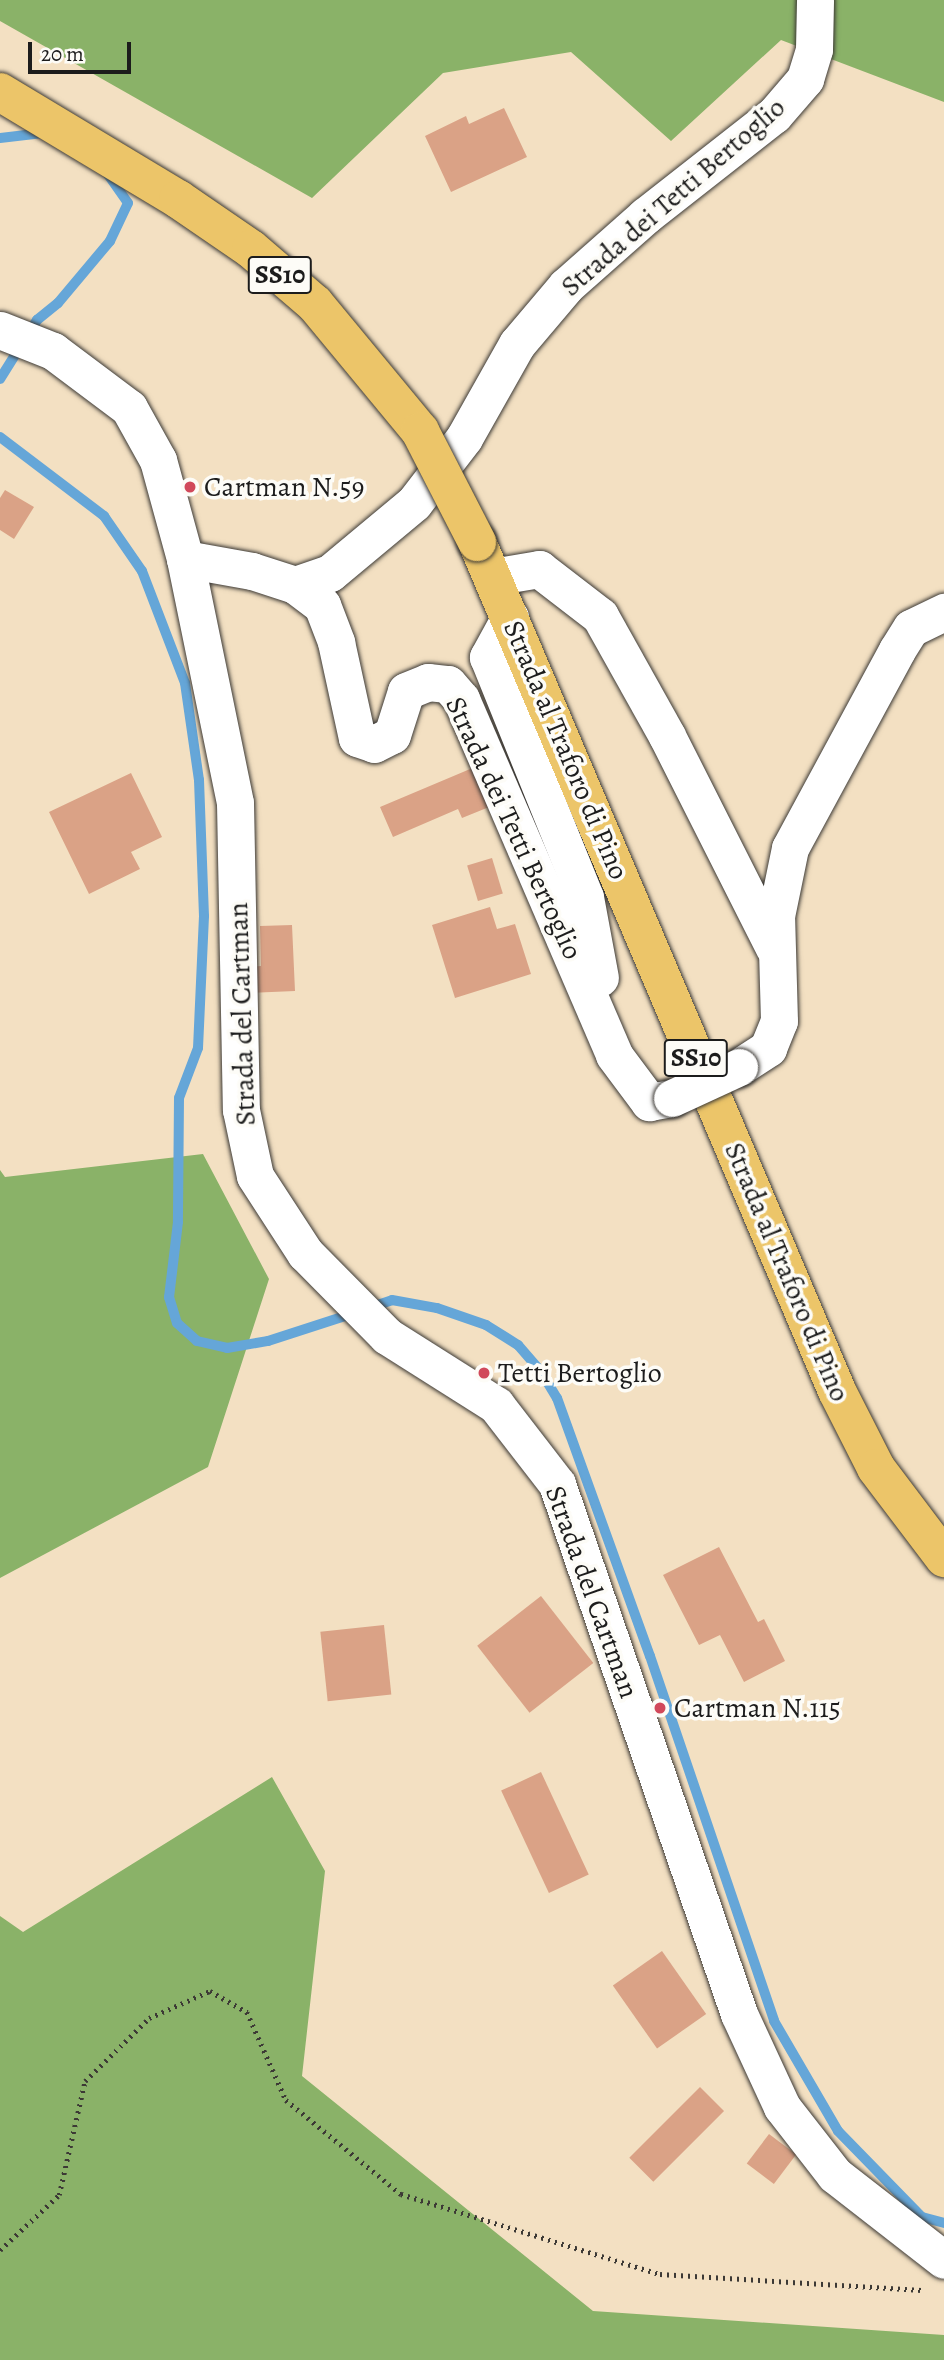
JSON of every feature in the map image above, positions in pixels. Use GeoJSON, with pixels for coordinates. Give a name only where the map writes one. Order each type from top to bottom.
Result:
{"type":"FeatureCollection","features":[{"type":"Feature","properties":{"kind":"main road","name":"Strada al Traforo di Pino"},"geometry":{"type":"LineString","coordinates":[[0,92],[178,199],[251,249],[315,304],[420,431],[477,542],[510,617],[837,1391],[876,1468],[944,1558]]}},
{"type":"Feature","properties":{"kind":"street","name":"Strada dei Tetti Bertoglio"},"geometry":{"type":"LineString","coordinates":[[295,585],[330,573],[414,503],[464,438],[517,344],[566,286],[645,216],[774,115],[806,79],[814,49],[815,0]]}},
{"type":"Feature","properties":{"kind":"street","name":"Strada del Cartman"},"geometry":{"type":"LineString","coordinates":[[0,330],[53,351],[129,408],[158,460],[184,559],[235,803],[241,1111],[255,1176],[305,1254],[387,1336],[496,1405],[557,1484],[739,2014],[782,2107],[835,2175],[937,2276]]}},
{"type":"Feature","properties":{"kind":"street","name":"Strada dei Tetti Bertoglio"},"geometry":{"type":"LineString","coordinates":[[184,559],[252,571],[295,585],[322,605],[337,642],[357,737],[374,744],[392,735],[406,691],[416,685],[448,684],[461,699],[614,1055],[649,1102],[672,1098],[739,1067],[768,1048],[779,1021],[776,916],[790,848],[911,628],[944,612]]}},
{"type":"Feature","properties":{"kind":"street"},"geometry":{"type":"LineString","coordinates":[[492,577],[539,569],[600,617],[667,736],[777,955]]}},
{"type":"Feature","properties":{"kind":"street","name":"Strada dei Tetti Bertoglio"},"geometry":{"type":"LineString","coordinates":[[510,617],[488,657],[585,897],[614,1055]]}},
{"type":"Feature","properties":{"kind":"path"},"geometry":{"type":"LineString","coordinates":[[0,2250],[59,2195],[85,2081],[149,2018],[210,1991],[247,2012],[286,2100],[401,2194],[660,2274],[937,2276]]}},
{"type":"Feature","properties":{"kind":"green space"},"geometry":{"type":"Polygon","coordinates":[[[0,0],[944,0],[944,102],[781,40],[671,141],[571,52],[443,73],[312,198],[0,21],[0,0]]]}},
{"type":"Feature","properties":{"kind":"green space"},"geometry":{"type":"Polygon","coordinates":[[[203,1154],[269,1279],[208,1467],[0,1578],[0,1170],[5,1177],[203,1154]]]}},
{"type":"Feature","properties":{"kind":"green space"},"geometry":{"type":"Polygon","coordinates":[[[272,1777],[325,1871],[302,2076],[593,2311],[944,2335],[944,2360],[0,2360],[0,1916],[23,1932],[272,1777]]]}},
{"type":"Feature","properties":{"kind":"building"},"geometry":{"type":"Polygon","coordinates":[[[504,108],[527,157],[451,192],[425,136],[466,116],[469,124],[504,108]]]}},
{"type":"Feature","properties":{"kind":"building"},"geometry":{"type":"Polygon","coordinates":[[[5,490],[34,507],[14,539],[0,530],[0,498],[5,490]]]}},
{"type":"Feature","properties":{"kind":"building"},"geometry":{"type":"Polygon","coordinates":[[[482,764],[499,803],[462,818],[458,809],[393,837],[380,807],[482,764]]]}},
{"type":"Feature","properties":{"kind":"building"},"geometry":{"type":"Polygon","coordinates":[[[131,773],[162,837],[131,852],[140,869],[89,894],[49,812],[131,773]]]}},
{"type":"Feature","properties":{"kind":"building"},"geometry":{"type":"Polygon","coordinates":[[[492,858],[503,893],[478,901],[467,866],[492,858]]]}},
{"type":"Feature","properties":{"kind":"building"},"geometry":{"type":"Polygon","coordinates":[[[490,907],[497,929],[515,924],[531,974],[455,998],[432,925],[490,907]]]}},
{"type":"Feature","properties":{"kind":"building"},"geometry":{"type":"Polygon","coordinates":[[[292,925],[295,991],[247,993],[247,967],[261,966],[260,926],[292,925]]]}},
{"type":"Feature","properties":{"kind":"building"},"geometry":{"type":"Polygon","coordinates":[[[719,1547],[758,1622],[764,1619],[785,1661],[744,1682],[720,1635],[699,1645],[663,1575],[719,1547]]]}},
{"type":"Feature","properties":{"kind":"building"},"geometry":{"type":"Polygon","coordinates":[[[541,1596],[593,1663],[530,1713],[477,1646],[541,1596]]]}},
{"type":"Feature","properties":{"kind":"building"},"geometry":{"type":"Polygon","coordinates":[[[384,1625],[391,1695],[328,1701],[320,1632],[384,1625]]]}},
{"type":"Feature","properties":{"kind":"building"},"geometry":{"type":"Polygon","coordinates":[[[541,1772],[589,1874],[549,1893],[501,1791],[541,1772]]]}},
{"type":"Feature","properties":{"kind":"building"},"geometry":{"type":"Polygon","coordinates":[[[662,1951],[706,2014],[657,2048],[613,1985],[662,1951]]]}},
{"type":"Feature","properties":{"kind":"building"},"geometry":{"type":"Polygon","coordinates":[[[700,2087],[724,2111],[653,2182],[629,2158],[700,2087]]]}},
{"type":"Feature","properties":{"kind":"building"},"geometry":{"type":"Polygon","coordinates":[[[769,2134],[796,2154],[774,2184],[747,2164],[769,2134]]]}},
{"type":"Feature","properties":{"kind":"waterway"},"geometry":{"type":"LineString","coordinates":[[0,138],[43,133]]}},
{"type":"Feature","properties":{"kind":"waterway"},"geometry":{"type":"LineString","coordinates":[[0,379],[37,320],[58,303],[110,241],[128,203],[107,173]]}},
{"type":"Feature","properties":{"kind":"waterway"},"geometry":{"type":"LineString","coordinates":[[0,437],[104,516],[142,571],[185,683],[199,780],[204,916],[198,1048],[179,1098],[178,1222],[169,1297],[177,1323],[197,1341],[227,1348],[268,1341],[354,1313]]}},
{"type":"Feature","properties":{"kind":"waterway"},"geometry":{"type":"LineString","coordinates":[[369,1308],[392,1300],[437,1308],[486,1325],[518,1345],[540,1370],[557,1398],[650,1656],[774,2021],[838,2131],[922,2217],[944,2223]]}},
{"type":"Feature","properties":{"kind":"place","name":"Cartman N.59"},"geometry":{"type":"Point","coordinates":[190,487]}},
{"type":"Feature","properties":{"kind":"place","name":"Tetti Bertoglio"},"geometry":{"type":"Point","coordinates":[484,1373]}},
{"type":"Feature","properties":{"kind":"place","name":"Cartman N.115"},"geometry":{"type":"Point","coordinates":[660,1708]}}]}
